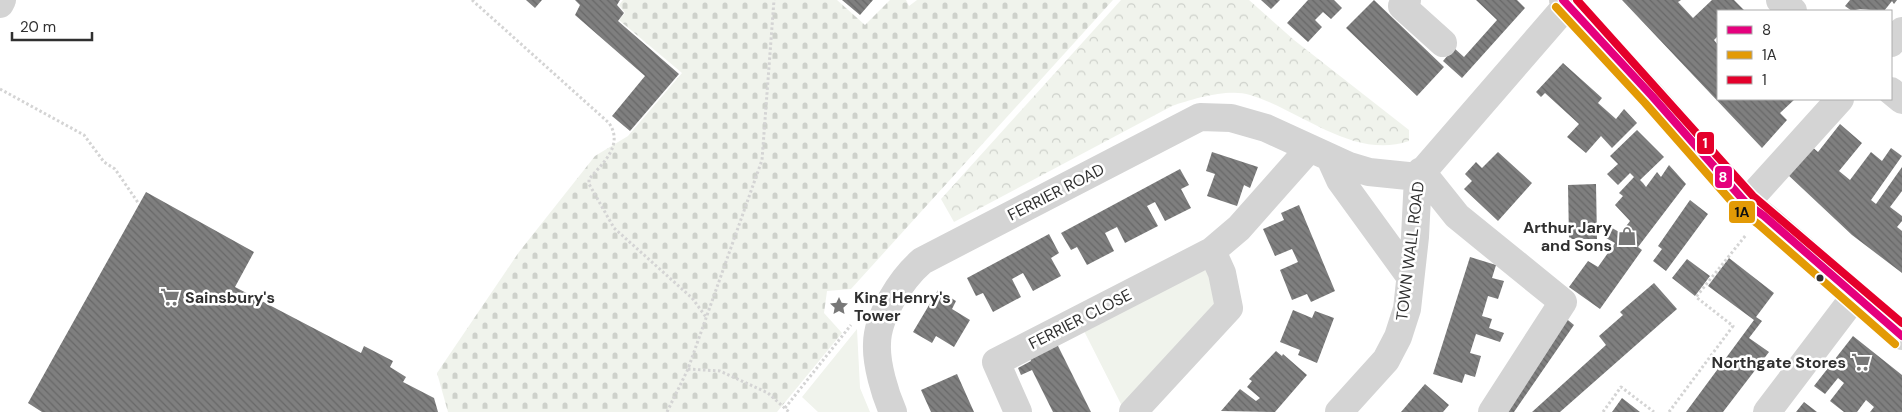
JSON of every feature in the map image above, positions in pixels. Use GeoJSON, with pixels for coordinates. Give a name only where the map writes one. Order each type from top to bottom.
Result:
{"type":"FeatureCollection","features":[{"type":"Feature","properties":{"kind":"street"},"geometry":{"type":"LineString","coordinates":[[1407,0],[1402,6],[1443,43]]}},
{"type":"Feature","properties":{"kind":"street"},"geometry":{"type":"LineString","coordinates":[[1780,0],[1792,10]]}},
{"type":"Feature","properties":{"kind":"street"},"geometry":{"type":"LineString","coordinates":[[1565,2],[1755,210],[1902,336]]}},
{"type":"Feature","properties":{"kind":"street","name":"TOWN WALL ROAD"},"geometry":{"type":"LineString","coordinates":[[1339,412],[1386,360],[1398,338],[1407,309],[1409,275],[1415,236],[1419,174],[1565,2]]}},
{"type":"Feature","properties":{"kind":"street"},"geometry":{"type":"LineString","coordinates":[[1892,42],[1902,31]]}},
{"type":"Feature","properties":{"kind":"street"},"geometry":{"type":"LineString","coordinates":[[1892,92],[1902,100]]}},
{"type":"Feature","properties":{"kind":"street"},"geometry":{"type":"LineString","coordinates":[[1755,210],[1839,100]]}},
{"type":"Feature","properties":{"kind":"street","name":"FERRIER ROAD"},"geometry":{"type":"LineString","coordinates":[[889,404],[877,344],[885,312],[908,273],[922,261],[1200,117],[1231,118],[1266,128],[1320,153],[1369,172],[1419,174]]}},
{"type":"Feature","properties":{"kind":"street"},"geometry":{"type":"LineString","coordinates":[[1320,153],[1409,275]]}},
{"type":"Feature","properties":{"kind":"street","name":"FERRIER CLOSE"},"geometry":{"type":"LineString","coordinates":[[1018,412],[996,362],[1212,251],[1320,153]]}},
{"type":"Feature","properties":{"kind":"street"},"geometry":{"type":"LineString","coordinates":[[1419,174],[1457,216],[1563,302],[1492,412]]}},
{"type":"Feature","properties":{"kind":"street"},"geometry":{"type":"LineString","coordinates":[[1133,412],[1229,308],[1222,273],[1212,251]]}},
{"type":"Feature","properties":{"kind":"street"},"geometry":{"type":"LineString","coordinates":[[1767,412],[1855,296]]}},
{"type":"Feature","properties":{"kind":"path"},"geometry":{"type":"LineString","coordinates":[[472,0],[609,123],[615,132],[616,140],[612,151],[589,179],[589,184],[614,228],[692,298],[706,317]]}},
{"type":"Feature","properties":{"kind":"path"},"geometry":{"type":"LineString","coordinates":[[667,412],[688,369],[762,160],[774,0]]}},
{"type":"Feature","properties":{"kind":"path"},"geometry":{"type":"LineString","coordinates":[[0,89],[84,135],[104,162],[115,169],[139,204]]}},
{"type":"Feature","properties":{"kind":"path"},"geometry":{"type":"LineString","coordinates":[[1669,412],[1734,326],[1696,297],[1734,247],[1755,210]]}},
{"type":"Feature","properties":{"kind":"path"},"geometry":{"type":"LineString","coordinates":[[785,408],[854,321]]}},
{"type":"Feature","properties":{"kind":"path"},"geometry":{"type":"LineString","coordinates":[[688,369],[720,371],[768,393],[789,412]]}},
{"type":"Feature","properties":{"kind":"path"},"geometry":{"type":"LineString","coordinates":[[1602,412],[1621,387],[1654,412]]}},
{"type":"Feature","properties":{"kind":"green space"},"geometry":{"type":"Polygon","coordinates":[[[623,0],[837,0],[865,25],[890,0],[906,0],[909,6],[917,0],[1113,0],[851,289],[827,291],[824,313],[842,333],[777,412],[448,412],[437,373],[519,252],[595,156],[628,136],[682,73],[619,20],[625,13],[619,5],[623,0]]]}},
{"type":"Feature","properties":{"kind":"green space"},"geometry":{"type":"Polygon","coordinates":[[[1121,0],[1249,0],[1294,40],[1409,130],[1409,141],[1388,145],[1368,144],[1328,131],[1269,102],[1250,95],[1232,93],[1211,95],[1172,106],[954,222],[941,199],[1121,0]]]}},
{"type":"Feature","properties":{"kind":"green space"},"geometry":{"type":"Polygon","coordinates":[[[1205,270],[1214,276],[1223,298],[1125,412],[1083,329],[1205,270]]]}},
{"type":"Feature","properties":{"kind":"green space"},"geometry":{"type":"Polygon","coordinates":[[[857,329],[860,388],[870,412],[818,412],[802,397],[857,329]]]}},
{"type":"Feature","properties":{"kind":"building"},"geometry":{"type":"Polygon","coordinates":[[[526,0],[542,0],[535,8],[526,0]]]}},
{"type":"Feature","properties":{"kind":"building"},"geometry":{"type":"Polygon","coordinates":[[[575,0],[620,0],[617,5],[624,13],[618,21],[679,74],[630,131],[612,116],[645,76],[575,15],[580,5],[575,0]]]}},
{"type":"Feature","properties":{"kind":"building"},"geometry":{"type":"Polygon","coordinates":[[[842,0],[873,0],[860,15],[842,0]]]}},
{"type":"Feature","properties":{"kind":"building"},"geometry":{"type":"Polygon","coordinates":[[[1261,0],[1280,0],[1271,9],[1261,0]]]}},
{"type":"Feature","properties":{"kind":"building"},"geometry":{"type":"Polygon","coordinates":[[[1308,0],[1334,0],[1342,8],[1331,19],[1323,12],[1315,20],[1322,27],[1308,42],[1287,23],[1308,0]]]}},
{"type":"Feature","properties":{"kind":"building"},"geometry":{"type":"Polygon","coordinates":[[[1374,0],[1444,67],[1417,96],[1346,28],[1374,0]]]}},
{"type":"Feature","properties":{"kind":"building"},"geometry":{"type":"Polygon","coordinates":[[[1476,0],[1517,0],[1525,8],[1462,78],[1443,61],[1454,48],[1464,57],[1497,20],[1476,0]]]}},
{"type":"Feature","properties":{"kind":"building"},"geometry":{"type":"Polygon","coordinates":[[[1622,0],[1681,0],[1678,2],[1693,18],[1712,0],[1734,0],[1744,10],[1717,10],[1717,37],[1714,40],[1717,44],[1717,100],[1794,100],[1780,113],[1787,120],[1762,148],[1622,0]]]}},
{"type":"Feature","properties":{"kind":"building"},"geometry":{"type":"Polygon","coordinates":[[[1850,0],[1897,0],[1894,4],[1892,1],[1885,10],[1851,10],[1845,6],[1850,0]]]}},
{"type":"Feature","properties":{"kind":"building"},"geometry":{"type":"Polygon","coordinates":[[[1563,63],[1602,98],[1598,103],[1616,119],[1624,109],[1637,123],[1612,148],[1601,136],[1586,153],[1567,137],[1579,124],[1545,93],[1541,97],[1536,92],[1563,63]]]}},
{"type":"Feature","properties":{"kind":"building"},"geometry":{"type":"Polygon","coordinates":[[[1840,124],[1862,143],[1839,171],[1850,180],[1871,152],[1882,161],[1891,148],[1902,156],[1871,200],[1876,204],[1902,167],[1902,191],[1890,207],[1902,216],[1902,221],[1897,227],[1902,231],[1902,273],[1852,235],[1786,173],[1810,145],[1818,152],[1840,124]]]}},
{"type":"Feature","properties":{"kind":"building","name":"Arthur Jary and Sons"},"geometry":{"type":"Polygon","coordinates":[[[1637,130],[1664,157],[1640,180],[1646,187],[1657,172],[1661,177],[1669,165],[1686,184],[1638,247],[1642,250],[1600,309],[1569,287],[1588,261],[1598,267],[1615,243],[1606,238],[1612,228],[1621,233],[1630,221],[1615,205],[1623,196],[1619,193],[1634,177],[1630,173],[1618,185],[1607,174],[1618,164],[1610,156],[1637,130]]]}},
{"type":"Feature","properties":{"kind":"building"},"geometry":{"type":"Polygon","coordinates":[[[1212,152],[1258,167],[1250,188],[1244,185],[1237,206],[1207,196],[1215,174],[1206,171],[1212,152]]]}},
{"type":"Feature","properties":{"kind":"building"},"geometry":{"type":"Polygon","coordinates":[[[1498,152],[1532,183],[1498,221],[1464,189],[1472,181],[1465,174],[1476,162],[1482,168],[1498,152]]]}},
{"type":"Feature","properties":{"kind":"building"},"geometry":{"type":"Polygon","coordinates":[[[1180,169],[1189,185],[1181,189],[1191,208],[1165,221],[1155,202],[1147,206],[1158,226],[1125,243],[1117,227],[1105,233],[1114,251],[1087,265],[1077,247],[1071,250],[1061,233],[1180,169]]]}},
{"type":"Feature","properties":{"kind":"building"},"geometry":{"type":"Polygon","coordinates":[[[1596,184],[1597,239],[1569,239],[1568,185],[1596,184]]]}},
{"type":"Feature","properties":{"kind":"building","name":"Sainsbury's"},"geometry":{"type":"Polygon","coordinates":[[[146,192],[254,252],[235,287],[361,353],[364,346],[393,361],[390,367],[406,377],[403,382],[434,398],[438,412],[42,412],[28,403],[146,192]]]}},
{"type":"Feature","properties":{"kind":"building"},"geometry":{"type":"Polygon","coordinates":[[[1690,200],[1708,214],[1666,271],[1653,261],[1662,249],[1658,246],[1690,200]]]}},
{"type":"Feature","properties":{"kind":"building"},"geometry":{"type":"Polygon","coordinates":[[[1299,205],[1335,291],[1311,302],[1307,294],[1292,300],[1280,270],[1298,262],[1292,249],[1275,256],[1263,229],[1284,220],[1281,213],[1299,205]]]}},
{"type":"Feature","properties":{"kind":"building"},"geometry":{"type":"Polygon","coordinates":[[[1049,234],[1059,253],[1051,258],[1061,276],[1033,291],[1023,273],[1012,279],[1021,297],[993,312],[983,293],[976,296],[967,278],[1049,234]]]}},
{"type":"Feature","properties":{"kind":"building"},"geometry":{"type":"Polygon","coordinates":[[[1470,257],[1496,265],[1492,278],[1504,281],[1498,299],[1488,296],[1482,316],[1492,319],[1489,328],[1504,333],[1500,342],[1476,334],[1470,353],[1481,356],[1475,377],[1465,374],[1462,383],[1433,374],[1470,257]]]}},
{"type":"Feature","properties":{"kind":"building"},"geometry":{"type":"Polygon","coordinates":[[[1729,258],[1774,293],[1756,317],[1762,321],[1749,338],[1769,352],[1723,412],[1686,412],[1754,320],[1708,286],[1729,258]]]}},
{"type":"Feature","properties":{"kind":"building"},"geometry":{"type":"Polygon","coordinates":[[[1687,259],[1710,276],[1695,296],[1672,278],[1687,259]]]}},
{"type":"Feature","properties":{"kind":"building"},"geometry":{"type":"Polygon","coordinates":[[[1654,283],[1677,309],[1560,412],[1532,412],[1606,345],[1599,336],[1623,315],[1620,312],[1654,283]]]}},
{"type":"Feature","properties":{"kind":"building"},"geometry":{"type":"Polygon","coordinates":[[[938,290],[956,301],[952,309],[970,320],[954,347],[936,336],[932,343],[913,332],[938,290]]]}},
{"type":"Feature","properties":{"kind":"building"},"geometry":{"type":"Polygon","coordinates":[[[1293,310],[1312,318],[1315,311],[1334,318],[1317,363],[1298,355],[1300,350],[1280,342],[1293,310]]]}},
{"type":"Feature","properties":{"kind":"building"},"geometry":{"type":"Polygon","coordinates":[[[1563,316],[1574,325],[1514,412],[1497,412],[1563,316]]]}},
{"type":"Feature","properties":{"kind":"building"},"geometry":{"type":"Polygon","coordinates":[[[1853,336],[1902,375],[1902,412],[1870,412],[1874,407],[1866,400],[1857,412],[1844,412],[1830,401],[1844,383],[1838,378],[1825,394],[1814,386],[1853,336]]]}},
{"type":"Feature","properties":{"kind":"building"},"geometry":{"type":"Polygon","coordinates":[[[1057,344],[1091,412],[1053,412],[1032,370],[1021,375],[1018,368],[1031,361],[1030,358],[1057,344]]]}},
{"type":"Feature","properties":{"kind":"building"},"geometry":{"type":"Polygon","coordinates":[[[1276,351],[1282,356],[1283,354],[1307,375],[1275,412],[1221,411],[1240,389],[1256,401],[1260,398],[1247,387],[1252,381],[1249,379],[1276,351]]]}},
{"type":"Feature","properties":{"kind":"building"},"geometry":{"type":"Polygon","coordinates":[[[957,374],[974,412],[931,412],[921,390],[957,374]]]}},
{"type":"Feature","properties":{"kind":"building"},"geometry":{"type":"Polygon","coordinates":[[[1425,384],[1449,405],[1443,412],[1401,412],[1425,384]]]}},
{"type":"Feature","properties":{"kind":"building"},"geometry":{"type":"Polygon","coordinates":[[[1622,398],[1640,412],[1612,412],[1622,398]]]}},
{"type":"Feature","properties":{"kind":"building"},"geometry":{"type":"Polygon","coordinates":[[[1804,402],[1817,412],[1796,412],[1804,402]]]}},
{"type":"Feature","properties":{"kind":"transit line","name":"8"},"geometry":{"type":"LineString","coordinates":[[1563,0],[1652,96],[1746,203],[1764,216],[1902,336]]}},
{"type":"Feature","properties":{"kind":"transit line","name":"1"},"geometry":{"type":"LineString","coordinates":[[1577,0],[1753,196],[1902,323]]}},
{"type":"Feature","properties":{"kind":"transit line","name":"1A"},"geometry":{"type":"LineString","coordinates":[[1556,7],[1645,103],[1739,210],[1758,224],[1895,344]]}},
{"type":"Feature","properties":{"kind":"place","name":"Arthur Jary and Sons"},"geometry":{"type":"Point","coordinates":[1627,236]}},
{"type":"Feature","properties":{"kind":"place","name":"Sainsbury's"},"geometry":{"type":"Point","coordinates":[170,297]}},
{"type":"Feature","properties":{"kind":"place","name":"King Henry's Tower"},"geometry":{"type":"Point","coordinates":[839,306]}},
{"type":"Feature","properties":{"kind":"place","name":"Northgate Stores"},"geometry":{"type":"Point","coordinates":[1861,362]}}]}
